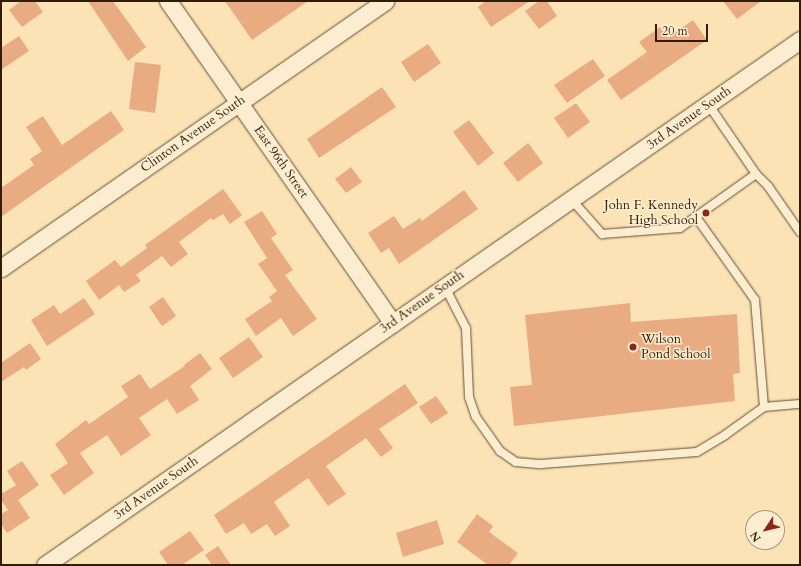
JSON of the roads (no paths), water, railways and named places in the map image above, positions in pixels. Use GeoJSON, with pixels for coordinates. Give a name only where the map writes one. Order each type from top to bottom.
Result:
{"type":"FeatureCollection","features":[{"type":"Feature","properties":{"kind":"street","name":"East 96th Street"},"geometry":{"type":"LineString","coordinates":[[168,1],[393,323]]}},
{"type":"Feature","properties":{"kind":"street","name":"Clinton Avenue South"},"geometry":{"type":"LineString","coordinates":[[1,268],[385,1]]}},
{"type":"Feature","properties":{"kind":"street","name":"3rd Avenue South"},"geometry":{"type":"LineString","coordinates":[[50,564],[800,40]]}},
{"type":"Feature","properties":{"kind":"lane"},"geometry":{"type":"LineString","coordinates":[[708,104],[756,174],[768,186],[800,232]]}},
{"type":"Feature","properties":{"kind":"lane"},"geometry":{"type":"LineString","coordinates":[[571,199],[602,234],[680,228],[756,174]]}},
{"type":"Feature","properties":{"kind":"lane"},"geometry":{"type":"LineString","coordinates":[[696,217],[756,300],[764,407]]}},
{"type":"Feature","properties":{"kind":"lane"},"geometry":{"type":"LineString","coordinates":[[445,287],[466,328],[469,397],[476,416],[500,451],[516,462],[541,464],[697,452],[725,435],[764,407],[800,404]]}},
{"type":"Feature","properties":{"kind":"place","name":"John F. Kennedy High School"},"geometry":{"type":"Point","coordinates":[706,213]}},
{"type":"Feature","properties":{"kind":"place","name":"Wilson Pond School"},"geometry":{"type":"Point","coordinates":[633,347]}}]}
